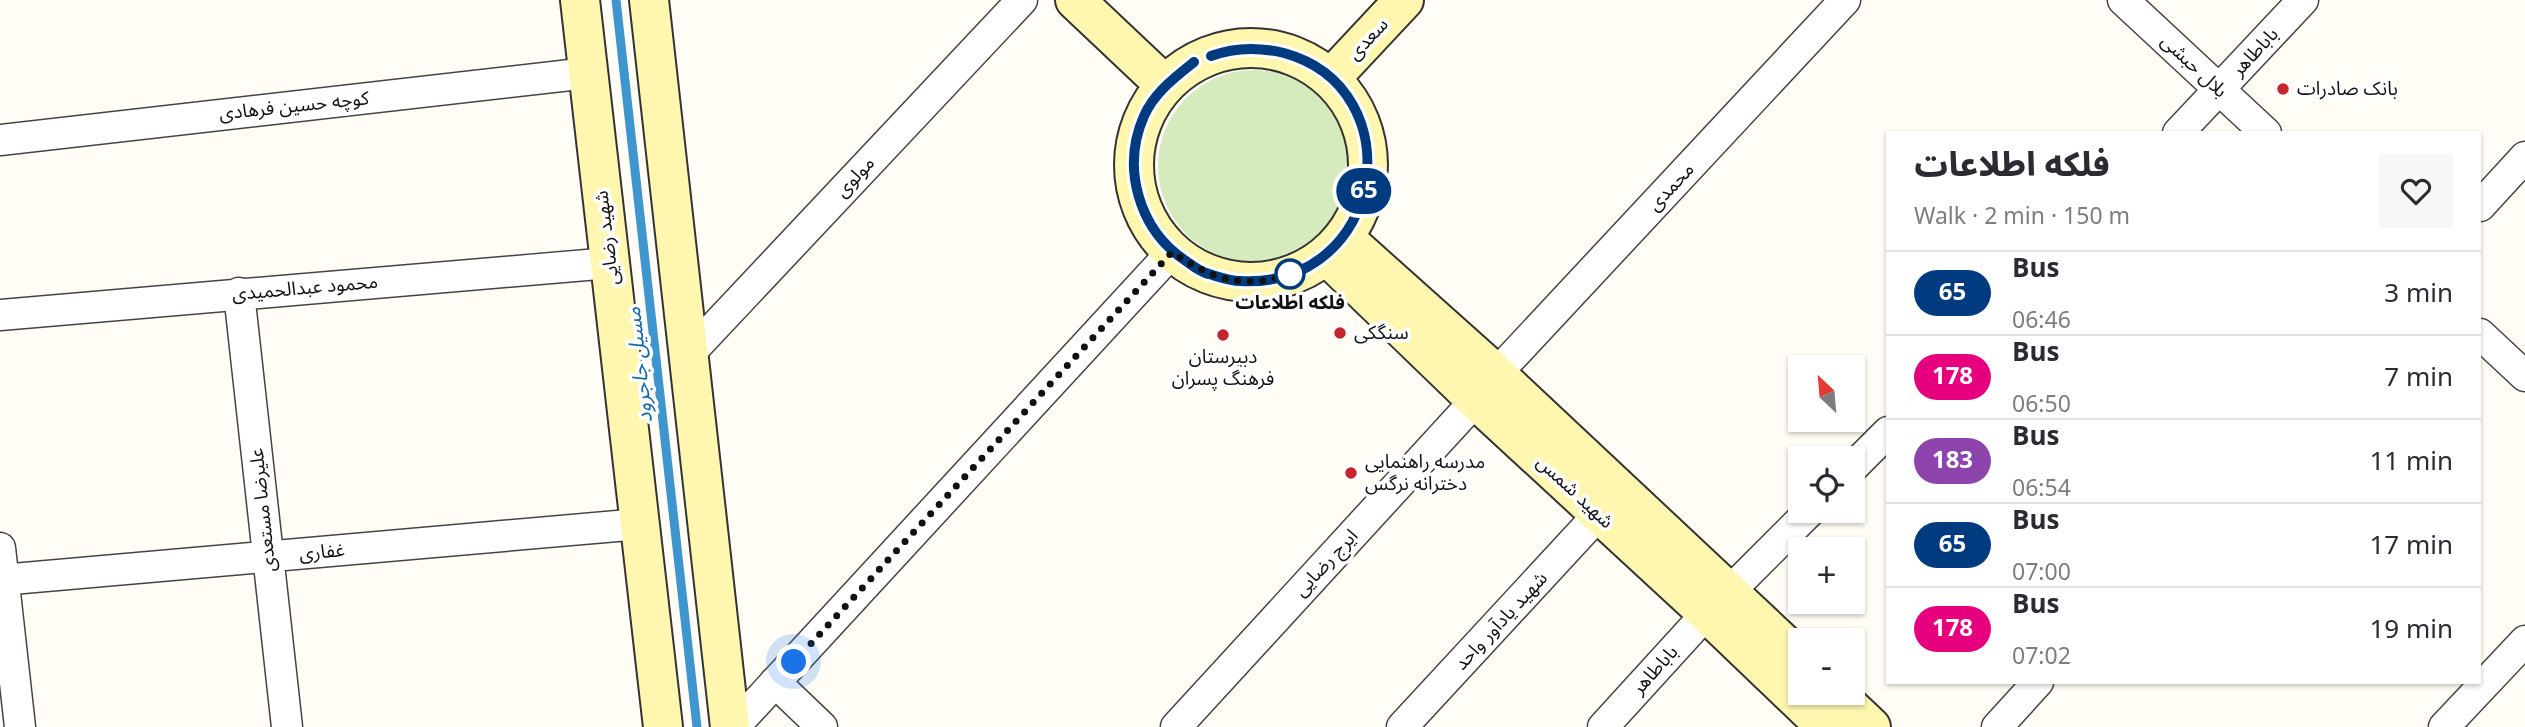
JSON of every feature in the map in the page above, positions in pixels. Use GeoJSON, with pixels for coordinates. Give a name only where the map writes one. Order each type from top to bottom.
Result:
{"type":"FeatureCollection","features":[{"type":"Feature","properties":{"kind":"main road","name":"شهید رضایی"},"geometry":{"type":"LineString","coordinates":[[580,0],[663,727]]}},
{"type":"Feature","properties":{"kind":"main road"},"geometry":{"type":"LineString","coordinates":[[649,0],[732,727]]}},
{"type":"Feature","properties":{"kind":"main road"},"geometry":{"type":"LineString","coordinates":[[1075,0],[1165,85]]}},
{"type":"Feature","properties":{"kind":"main road","name":"سعدی"},"geometry":{"type":"LineString","coordinates":[[1331,78],[1404,0]]}},
{"type":"Feature","properties":{"kind":"main road"},"geometry":{"type":"LineString","coordinates":[[1265,48],[1300,58],[1331,78],[1353,107],[1366,141],[1368,178],[1358,213],[1335,246],[1309,267],[1274,280],[1238,282],[1202,272],[1172,252],[1148,223],[1135,189],[1134,151],[1144,116],[1165,85],[1194,62],[1228,50],[1265,48]]}},
{"type":"Feature","properties":{"kind":"main road","name":"شهید شمس"},"geometry":{"type":"LineString","coordinates":[[1335,246],[1718,603],[1826,727]]}},
{"type":"Feature","properties":{"kind":"main road","name":"شهید شمس"},"geometry":{"type":"LineString","coordinates":[[1486,387],[1599,514],[1718,603],[1788,651]]}},
{"type":"Feature","properties":{"kind":"main road"},"geometry":{"type":"LineString","coordinates":[[1848,705],[1871,727]]}},
{"type":"Feature","properties":{"kind":"street","name":"مولوی"},"geometry":{"type":"LineString","coordinates":[[688,354],[1022,0]]}},
{"type":"Feature","properties":{"kind":"street","name":"محمدی"},"geometry":{"type":"LineString","coordinates":[[1486,387],[1845,0]]}},
{"type":"Feature","properties":{"kind":"street","name":"بلال حبشی"},"geometry":{"type":"LineString","coordinates":[[2123,0],[2264,131]]}},
{"type":"Feature","properties":{"kind":"street","name":"باباطاهر"},"geometry":{"type":"LineString","coordinates":[[2180,131],[2303,0]]}},
{"type":"Feature","properties":{"kind":"street","name":"کوچه حسین فرهادی"},"geometry":{"type":"LineString","coordinates":[[0,140],[588,73]]}},
{"type":"Feature","properties":{"kind":"street"},"geometry":{"type":"LineString","coordinates":[[2481,205],[2525,157]]}},
{"type":"Feature","properties":{"kind":"street"},"geometry":{"type":"LineString","coordinates":[[732,727],[1172,252]]}},
{"type":"Feature","properties":{"kind":"street","name":"محمود عبدالحمیدی"},"geometry":{"type":"LineString","coordinates":[[0,315],[610,263]]}},
{"type":"Feature","properties":{"kind":"street","name":"علیرضا مستعدی"},"geometry":{"type":"LineString","coordinates":[[239,293],[288,727]]}},
{"type":"Feature","properties":{"kind":"street"},"geometry":{"type":"LineString","coordinates":[[2481,335],[2525,376]]}},
{"type":"Feature","properties":{"kind":"street","name":"ایرج رضایی"},"geometry":{"type":"LineString","coordinates":[[1176,727],[1486,387]]}},
{"type":"Feature","properties":{"kind":"street"},"geometry":{"type":"LineString","coordinates":[[1865,457],[1886,440]]}},
{"type":"Feature","properties":{"kind":"street","name":"شهید یادآور واحد"},"geometry":{"type":"LineString","coordinates":[[1402,727],[1599,514]]}},
{"type":"Feature","properties":{"kind":"street","name":"باباطاهر"},"geometry":{"type":"LineString","coordinates":[[1603,727],[1718,603],[1798,523]]}},
{"type":"Feature","properties":{"kind":"street","name":"غفاری"},"geometry":{"type":"LineString","coordinates":[[2,580],[640,524]]}},
{"type":"Feature","properties":{"kind":"street"},"geometry":{"type":"LineString","coordinates":[[0,548],[20,727]]}},
{"type":"Feature","properties":{"kind":"street"},"geometry":{"type":"LineString","coordinates":[[2444,727],[2525,641]]}},
{"type":"Feature","properties":{"kind":"street"},"geometry":{"type":"LineString","coordinates":[[775,682],[822,727]]}},
{"type":"Feature","properties":{"kind":"street"},"geometry":{"type":"LineString","coordinates":[[1997,727],[2036,684]]}},
{"type":"Feature","properties":{"kind":"green space"},"geometry":{"type":"Polygon","coordinates":[[[1254,70],[1291,77],[1322,98],[1343,129],[1350,166],[1343,203],[1322,234],[1291,255],[1254,262],[1217,255],[1186,234],[1165,203],[1158,166],[1165,129],[1186,98],[1217,77],[1254,70]]]}},
{"type":"Feature","properties":{"kind":"waterway","name":"مسیل جاجرود"},"geometry":{"type":"LineString","coordinates":[[616,0],[697,727]]}},
{"type":"Feature","properties":{"kind":"bus line","name":"65"},"geometry":{"type":"LineString","coordinates":[[1194,62],[1165,85],[1144,116],[1139,133],[1134,151],[1135,189],[1148,223],[1172,252],[1202,272],[1238,282],[1274,280],[1309,267],[1344,238],[1358,213],[1368,178],[1366,141],[1353,107],[1331,78],[1300,58],[1265,48],[1228,50],[1211,56]]}},
{"type":"Feature","properties":{"kind":"place","name":"بانک صادرات"},"geometry":{"type":"Point","coordinates":[2283,89]}},
{"type":"Feature","properties":{"kind":"place","name":"فلکه اطلاعات"},"geometry":{"type":"Point","coordinates":[1290,274]}},
{"type":"Feature","properties":{"kind":"place","name":"سنگکی"},"geometry":{"type":"Point","coordinates":[1340,333]}},
{"type":"Feature","properties":{"kind":"place","name":"دبیرستان فرهنگ پسران"},"geometry":{"type":"Point","coordinates":[1223,335]}},
{"type":"Feature","properties":{"kind":"place","name":"مدرسه راهنمایی دخترانه نرگس"},"geometry":{"type":"Point","coordinates":[1351,473]}},
{"type":"Feature","properties":{"kind":"route"},"geometry":{"type":"LineString","coordinates":[[794,662],[1172,252],[1202,272],[1238,282],[1274,280],[1292,273],[1290,274]]}}]}
